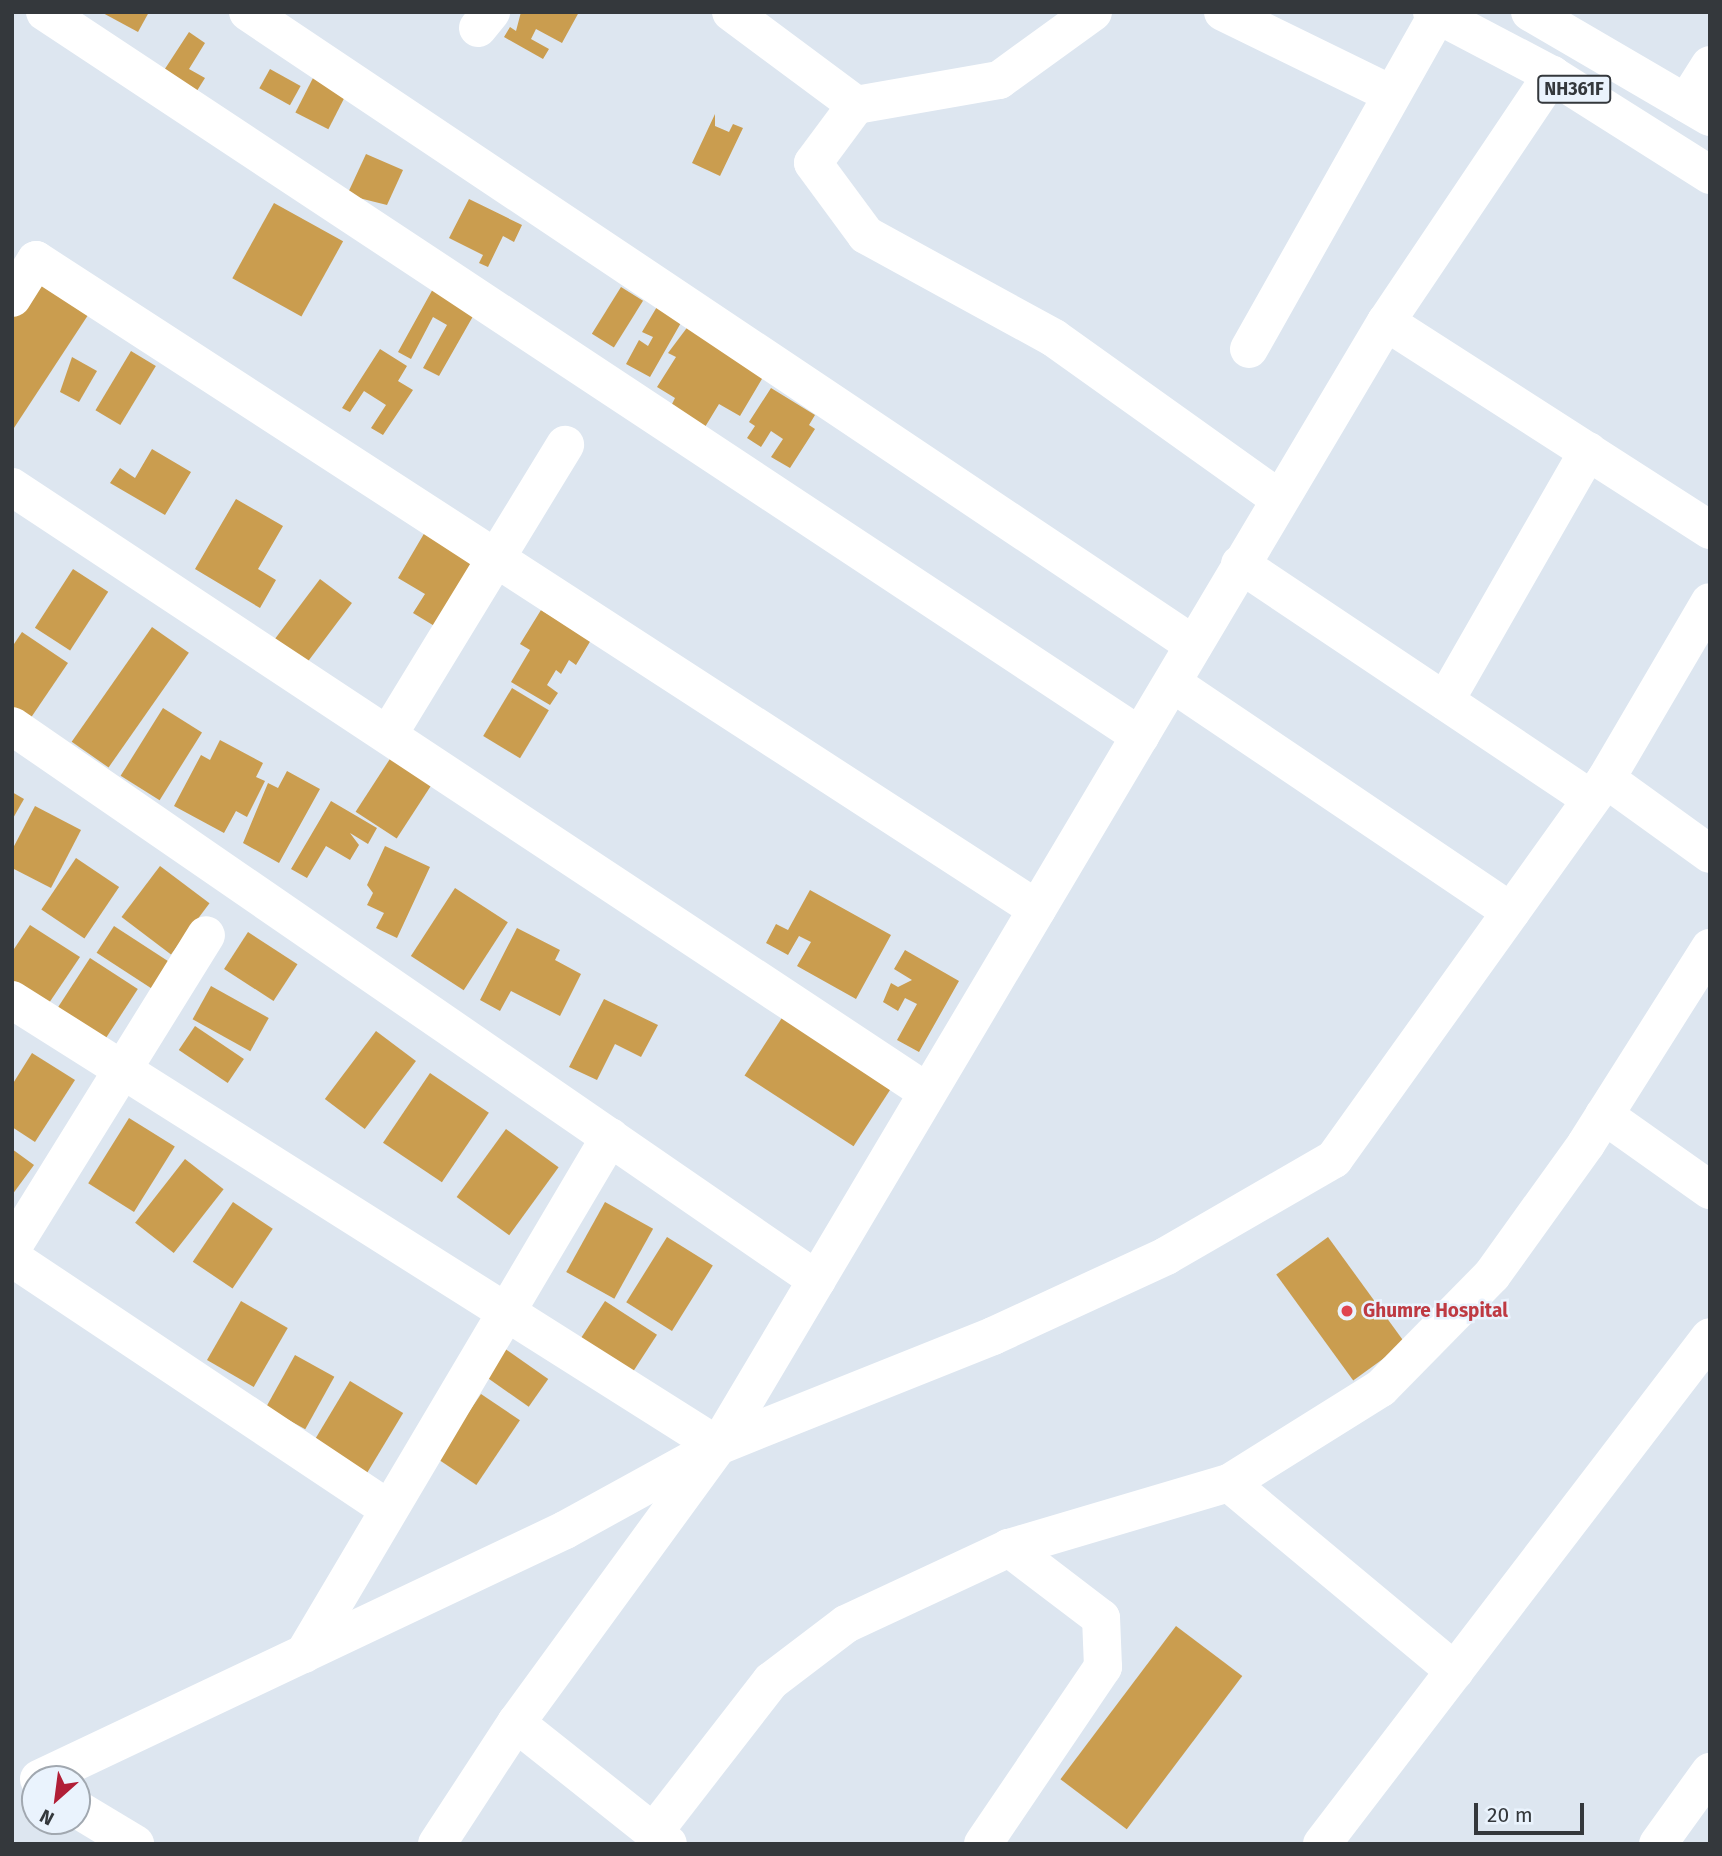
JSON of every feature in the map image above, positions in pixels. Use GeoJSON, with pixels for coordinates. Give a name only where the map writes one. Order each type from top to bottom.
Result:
{"type":"FeatureCollection","features":[{"type":"Feature","properties":{"kind":"main road"},"geometry":{"type":"LineString","coordinates":[[45,12],[1140,736]]}},
{"type":"Feature","properties":{"kind":"main road"},"geometry":{"type":"LineString","coordinates":[[248,12],[1194,645]]}},
{"type":"Feature","properties":{"kind":"main road"},"geometry":{"type":"LineString","coordinates":[[731,12],[856,105]]}},
{"type":"Feature","properties":{"kind":"main road"},"geometry":{"type":"LineString","coordinates":[[1093,12],[999,80],[856,105],[813,163],[866,235],[1054,338],[1280,499]]}},
{"type":"Feature","properties":{"kind":"main road"},"geometry":{"type":"LineString","coordinates":[[1223,12],[1391,94]]}},
{"type":"Feature","properties":{"kind":"main road","name":"NH361F"},"geometry":{"type":"LineString","coordinates":[[1530,12],[1698,110]]}},
{"type":"Feature","properties":{"kind":"main road"},"geometry":{"type":"LineString","coordinates":[[1249,349],[1434,14]]}},
{"type":"Feature","properties":{"kind":"main road","name":"NH361F"},"geometry":{"type":"LineString","coordinates":[[1434,14],[1552,75],[1710,175]]}},
{"type":"Feature","properties":{"kind":"main road"},"geometry":{"type":"LineString","coordinates":[[1698,110],[1710,65]]}},
{"type":"Feature","properties":{"kind":"main road"},"geometry":{"type":"LineString","coordinates":[[437,1844],[516,1723],[718,1446],[1386,322],[1552,75]]}},
{"type":"Feature","properties":{"kind":"main road"},"geometry":{"type":"LineString","coordinates":[[12,298],[36,260],[1037,909]]}},
{"type":"Feature","properties":{"kind":"main road"},"geometry":{"type":"LineString","coordinates":[[1386,322],[1710,530]]}},
{"type":"Feature","properties":{"kind":"main road"},"geometry":{"type":"LineString","coordinates":[[388,735],[565,445]]}},
{"type":"Feature","properties":{"kind":"main road"},"geometry":{"type":"LineString","coordinates":[[1445,701],[1588,452]]}},
{"type":"Feature","properties":{"kind":"main road"},"geometry":{"type":"LineString","coordinates":[[12,487],[928,1092]]}},
{"type":"Feature","properties":{"kind":"main road"},"geometry":{"type":"LineString","coordinates":[[1240,564],[1445,701],[1710,853]]}},
{"type":"Feature","properties":{"kind":"main road"},"geometry":{"type":"LineString","coordinates":[[62,1765],[565,1530],[718,1446],[1006,1331],[1166,1256],[1334,1159],[1599,789],[1710,602]]}},
{"type":"Feature","properties":{"kind":"main road"},"geometry":{"type":"LineString","coordinates":[[1172,683],[1511,912]]}},
{"type":"Feature","properties":{"kind":"main road"},"geometry":{"type":"LineString","coordinates":[[12,726],[817,1280]]}},
{"type":"Feature","properties":{"kind":"main road"},"geometry":{"type":"LineString","coordinates":[[12,1248],[206,935]]}},
{"type":"Feature","properties":{"kind":"main road"},"geometry":{"type":"LineString","coordinates":[[516,1723],[660,1838],[771,1681],[846,1624],[1009,1548],[1229,1483],[1381,1388],[1492,1275],[1604,1115],[1710,948]]}},
{"type":"Feature","properties":{"kind":"main road"},"geometry":{"type":"LineString","coordinates":[[12,1000],[718,1446]]}},
{"type":"Feature","properties":{"kind":"main road"},"geometry":{"type":"LineString","coordinates":[[1604,1115],[1710,1190]]}},
{"type":"Feature","properties":{"kind":"main road"},"geometry":{"type":"LineString","coordinates":[[304,1654],[610,1137]]}},
{"type":"Feature","properties":{"kind":"main road"},"geometry":{"type":"LineString","coordinates":[[12,1258],[389,1509]]}},
{"type":"Feature","properties":{"kind":"main road"},"geometry":{"type":"LineString","coordinates":[[1322,1844],[1710,1337]]}},
{"type":"Feature","properties":{"kind":"main road"},"geometry":{"type":"LineString","coordinates":[[1229,1483],[1455,1671]]}},
{"type":"Feature","properties":{"kind":"main road"},"geometry":{"type":"LineString","coordinates":[[983,1844],[1103,1667],[1101,1618],[1009,1548]]}},
{"type":"Feature","properties":{"kind":"main road"},"geometry":{"type":"LineString","coordinates":[[1658,1844],[1710,1772]]}},
{"type":"Feature","properties":{"kind":"main road"},"geometry":{"type":"LineString","coordinates":[[91,1818],[135,1844]]}},
{"type":"Feature","properties":{"kind":"building"},"geometry":{"type":"Polygon","coordinates":[[[101,12],[149,12],[138,32],[101,12]]]}},
{"type":"Feature","properties":{"kind":"building"},"geometry":{"type":"Polygon","coordinates":[[[521,12],[579,12],[562,43],[536,29],[531,39],[549,49],[543,59],[504,37],[510,27],[516,31],[521,12]]]}},
{"type":"Feature","properties":{"kind":"building"},"geometry":{"type":"Polygon","coordinates":[[[189,32],[205,43],[189,69],[205,78],[190,102],[157,81],[189,32]]]}},
{"type":"Feature","properties":{"kind":"building"},"geometry":{"type":"Polygon","coordinates":[[[270,69],[301,86],[290,105],[259,88],[270,69]]]}},
{"type":"Feature","properties":{"kind":"building"},"geometry":{"type":"Polygon","coordinates":[[[314,76],[347,93],[328,129],[295,113],[314,76]]]}},
{"type":"Feature","properties":{"kind":"building"},"geometry":{"type":"Polygon","coordinates":[[[715,114],[715,126],[729,132],[733,124],[743,128],[720,176],[692,163],[715,114]]]}},
{"type":"Feature","properties":{"kind":"building"},"geometry":{"type":"Polygon","coordinates":[[[366,154],[403,170],[387,205],[347,195],[366,154]]]}},
{"type":"Feature","properties":{"kind":"building"},"geometry":{"type":"Polygon","coordinates":[[[469,199],[522,225],[514,242],[503,236],[488,267],[479,263],[483,255],[449,238],[469,199]]]}},
{"type":"Feature","properties":{"kind":"building"},"geometry":{"type":"Polygon","coordinates":[[[274,203],[343,241],[301,317],[232,278],[274,203]]]}},
{"type":"Feature","properties":{"kind":"building"},"geometry":{"type":"Polygon","coordinates":[[[32,274],[92,309],[12,431],[12,307],[32,274]]]}},
{"type":"Feature","properties":{"kind":"building"},"geometry":{"type":"Polygon","coordinates":[[[434,287],[476,311],[439,376],[423,368],[447,325],[433,317],[411,359],[398,352],[434,287]]]}},
{"type":"Feature","properties":{"kind":"building"},"geometry":{"type":"Polygon","coordinates":[[[621,287],[643,301],[614,347],[592,334],[621,287]]]}},
{"type":"Feature","properties":{"kind":"building"},"geometry":{"type":"Polygon","coordinates":[[[661,300],[686,314],[650,377],[626,364],[639,340],[648,346],[653,337],[642,332],[661,300]]]}},
{"type":"Feature","properties":{"kind":"building"},"geometry":{"type":"Polygon","coordinates":[[[692,321],[769,367],[740,416],[719,404],[705,427],[671,406],[675,398],[657,387],[676,357],[668,353],[692,321]]]}},
{"type":"Feature","properties":{"kind":"building"},"geometry":{"type":"Polygon","coordinates":[[[380,349],[407,366],[398,381],[413,390],[383,435],[371,428],[386,405],[364,391],[350,412],[342,408],[380,349]]]}},
{"type":"Feature","properties":{"kind":"building"},"geometry":{"type":"Polygon","coordinates":[[[131,351],[156,366],[120,425],[95,410],[131,351]]]}},
{"type":"Feature","properties":{"kind":"building"},"geometry":{"type":"Polygon","coordinates":[[[72,357],[97,371],[79,402],[60,392],[72,357]]]}},
{"type":"Feature","properties":{"kind":"building"},"geometry":{"type":"Polygon","coordinates":[[[771,388],[815,415],[809,425],[815,429],[790,468],[771,457],[783,439],[771,431],[761,447],[747,438],[755,426],[749,422],[771,388]]]}},
{"type":"Feature","properties":{"kind":"building"},"geometry":{"type":"Polygon","coordinates":[[[152,449],[191,472],[165,515],[110,483],[120,468],[135,478],[152,449]]]}},
{"type":"Feature","properties":{"kind":"building"},"geometry":{"type":"Polygon","coordinates":[[[236,499],[283,526],[258,569],[276,580],[260,608],[195,569],[236,499]]]}},
{"type":"Feature","properties":{"kind":"building"},"geometry":{"type":"Polygon","coordinates":[[[432,520],[486,552],[441,630],[413,613],[425,594],[398,578],[432,520]]]}},
{"type":"Feature","properties":{"kind":"building"},"geometry":{"type":"Polygon","coordinates":[[[73,569],[108,592],[70,651],[35,628],[73,569]]]}},
{"type":"Feature","properties":{"kind":"building"},"geometry":{"type":"Polygon","coordinates":[[[320,579],[352,603],[307,663],[275,639],[320,579]]]}},
{"type":"Feature","properties":{"kind":"building"},"geometry":{"type":"Polygon","coordinates":[[[541,610],[591,640],[576,665],[569,660],[561,674],[556,670],[547,685],[558,693],[550,705],[511,682],[530,650],[520,644],[541,610]]]}},
{"type":"Feature","properties":{"kind":"building"},"geometry":{"type":"Polygon","coordinates":[[[152,627],[189,653],[109,767],[72,742],[152,627]]]}},
{"type":"Feature","properties":{"kind":"building"},"geometry":{"type":"Polygon","coordinates":[[[22,632],[68,663],[28,722],[12,712],[12,647],[22,632]]]}},
{"type":"Feature","properties":{"kind":"building"},"geometry":{"type":"Polygon","coordinates":[[[512,688],[549,710],[520,758],[483,736],[512,688]]]}},
{"type":"Feature","properties":{"kind":"building"},"geometry":{"type":"Polygon","coordinates":[[[163,708],[202,732],[160,800],[121,776],[163,708]]]}},
{"type":"Feature","properties":{"kind":"building"},"geometry":{"type":"Polygon","coordinates":[[[220,740],[263,763],[256,777],[265,781],[247,817],[236,811],[224,833],[174,806],[201,755],[210,760],[220,740]]]}},
{"type":"Feature","properties":{"kind":"building"},"geometry":{"type":"Polygon","coordinates":[[[397,748],[438,775],[397,838],[356,812],[397,748]]]}},
{"type":"Feature","properties":{"kind":"building"},"geometry":{"type":"Polygon","coordinates":[[[287,771],[320,789],[279,863],[243,843],[268,783],[278,788],[287,771]]]}},
{"type":"Feature","properties":{"kind":"building"},"geometry":{"type":"Polygon","coordinates":[[[12,792],[24,799],[12,820],[12,792]]]}},
{"type":"Feature","properties":{"kind":"building"},"geometry":{"type":"Polygon","coordinates":[[[331,801],[377,828],[368,844],[350,833],[359,845],[350,860],[326,846],[307,878],[291,869],[331,801]]]}},
{"type":"Feature","properties":{"kind":"building"},"geometry":{"type":"Polygon","coordinates":[[[35,806],[81,830],[51,888],[12,868],[12,850],[35,806]]]}},
{"type":"Feature","properties":{"kind":"building"},"geometry":{"type":"Polygon","coordinates":[[[385,846],[430,867],[397,938],[376,928],[384,913],[367,905],[373,893],[367,885],[385,846]]]}},
{"type":"Feature","properties":{"kind":"building"},"geometry":{"type":"Polygon","coordinates":[[[76,858],[119,887],[84,938],[41,909],[76,858]]]}},
{"type":"Feature","properties":{"kind":"building"},"geometry":{"type":"Polygon","coordinates":[[[160,866],[210,903],[171,954],[121,917],[160,866]]]}},
{"type":"Feature","properties":{"kind":"building"},"geometry":{"type":"Polygon","coordinates":[[[455,888],[508,922],[464,990],[411,956],[455,888]]]}},
{"type":"Feature","properties":{"kind":"building"},"geometry":{"type":"Polygon","coordinates":[[[810,890],[891,935],[856,999],[797,966],[811,942],[799,936],[788,955],[766,943],[776,924],[788,930],[810,890]]]}},
{"type":"Feature","properties":{"kind":"building"},"geometry":{"type":"Polygon","coordinates":[[[30,925],[80,957],[45,1009],[12,988],[12,952],[30,925]]]}},
{"type":"Feature","properties":{"kind":"building"},"geometry":{"type":"Polygon","coordinates":[[[114,926],[174,965],[157,992],[97,953],[114,926]]]}},
{"type":"Feature","properties":{"kind":"building"},"geometry":{"type":"Polygon","coordinates":[[[517,928],[560,950],[555,960],[581,974],[560,1016],[511,991],[500,1011],[480,1000],[517,928]]]}},
{"type":"Feature","properties":{"kind":"building"},"geometry":{"type":"Polygon","coordinates":[[[248,932],[297,964],[274,1001],[224,969],[248,932]]]}},
{"type":"Feature","properties":{"kind":"building"},"geometry":{"type":"Polygon","coordinates":[[[905,950],[959,981],[919,1052],[897,1040],[917,1004],[905,998],[898,1011],[883,1002],[891,983],[898,987],[912,980],[894,969],[905,950]]]}},
{"type":"Feature","properties":{"kind":"building"},"geometry":{"type":"Polygon","coordinates":[[[90,958],[138,989],[102,1044],[55,1013],[90,958]]]}},
{"type":"Feature","properties":{"kind":"building"},"geometry":{"type":"Polygon","coordinates":[[[211,986],[269,1018],[250,1051],[193,1019],[211,986]]]}},
{"type":"Feature","properties":{"kind":"building"},"geometry":{"type":"Polygon","coordinates":[[[604,999],[658,1025],[641,1057],[615,1044],[597,1080],[569,1067],[604,999]]]}},
{"type":"Feature","properties":{"kind":"building"},"geometry":{"type":"Polygon","coordinates":[[[787,1010],[896,1081],[854,1146],[745,1075],[787,1010]]]}},
{"type":"Feature","properties":{"kind":"building"},"geometry":{"type":"Polygon","coordinates":[[[195,1026],[244,1059],[228,1083],[179,1050],[195,1026]]]}},
{"type":"Feature","properties":{"kind":"building"},"geometry":{"type":"Polygon","coordinates":[[[376,1031],[416,1061],[365,1129],[325,1099],[376,1031]]]}},
{"type":"Feature","properties":{"kind":"building"},"geometry":{"type":"Polygon","coordinates":[[[32,1053],[75,1080],[35,1142],[12,1127],[12,1085],[32,1053]]]}},
{"type":"Feature","properties":{"kind":"building"},"geometry":{"type":"Polygon","coordinates":[[[430,1073],[489,1113],[442,1182],[383,1143],[430,1073]]]}},
{"type":"Feature","properties":{"kind":"building"},"geometry":{"type":"Polygon","coordinates":[[[129,1118],[175,1147],[134,1212],[88,1183],[129,1118]]]}},
{"type":"Feature","properties":{"kind":"building"},"geometry":{"type":"Polygon","coordinates":[[[506,1129],[559,1167],[509,1235],[457,1197],[506,1129]]]}},
{"type":"Feature","properties":{"kind":"building"},"geometry":{"type":"Polygon","coordinates":[[[12,1149],[34,1165],[12,1195],[12,1149]]]}},
{"type":"Feature","properties":{"kind":"building"},"geometry":{"type":"Polygon","coordinates":[[[185,1159],[224,1189],[174,1253],[135,1223],[185,1159]]]}},
{"type":"Feature","properties":{"kind":"building"},"geometry":{"type":"Polygon","coordinates":[[[233,1202],[273,1229],[233,1289],[193,1262],[233,1202]]]}},
{"type":"Feature","properties":{"kind":"building"},"geometry":{"type":"Polygon","coordinates":[[[605,1202],[653,1229],[614,1299],[566,1272],[605,1202]]]}},
{"type":"Feature","properties":{"kind":"building"},"geometry":{"type":"Polygon","coordinates":[[[667,1237],[713,1266],[672,1331],[626,1302],[667,1237]]]}},
{"type":"Feature","properties":{"kind":"building"},"geometry":{"type":"Polygon","coordinates":[[[1328,1237],[1405,1343],[1353,1381],[1276,1275],[1328,1237]]]}},
{"type":"Feature","properties":{"kind":"building"},"geometry":{"type":"Polygon","coordinates":[[[241,1301],[288,1328],[254,1387],[207,1360],[241,1301]]]}},
{"type":"Feature","properties":{"kind":"building"},"geometry":{"type":"Polygon","coordinates":[[[605,1301],[657,1335],[628,1379],[576,1345],[605,1301]]]}},
{"type":"Feature","properties":{"kind":"building"},"geometry":{"type":"Polygon","coordinates":[[[504,1348],[548,1379],[529,1407],[484,1376],[504,1348]]]}},
{"type":"Feature","properties":{"kind":"building"},"geometry":{"type":"Polygon","coordinates":[[[295,1355],[334,1377],[305,1429],[266,1407],[295,1355]]]}},
{"type":"Feature","properties":{"kind":"building"},"geometry":{"type":"Polygon","coordinates":[[[350,1381],[403,1413],[364,1478],[311,1446],[350,1381]]]}},
{"type":"Feature","properties":{"kind":"building"},"geometry":{"type":"Polygon","coordinates":[[[481,1394],[520,1420],[476,1485],[437,1459],[481,1394]]]}},
{"type":"Feature","properties":{"kind":"building"},"geometry":{"type":"Polygon","coordinates":[[[1176,1626],[1242,1676],[1127,1829],[1060,1779],[1176,1626]]]}},
{"type":"Feature","properties":{"kind":"place","name":"Ghumre Hospital"},"geometry":{"type":"Point","coordinates":[1347,1311]}}]}
